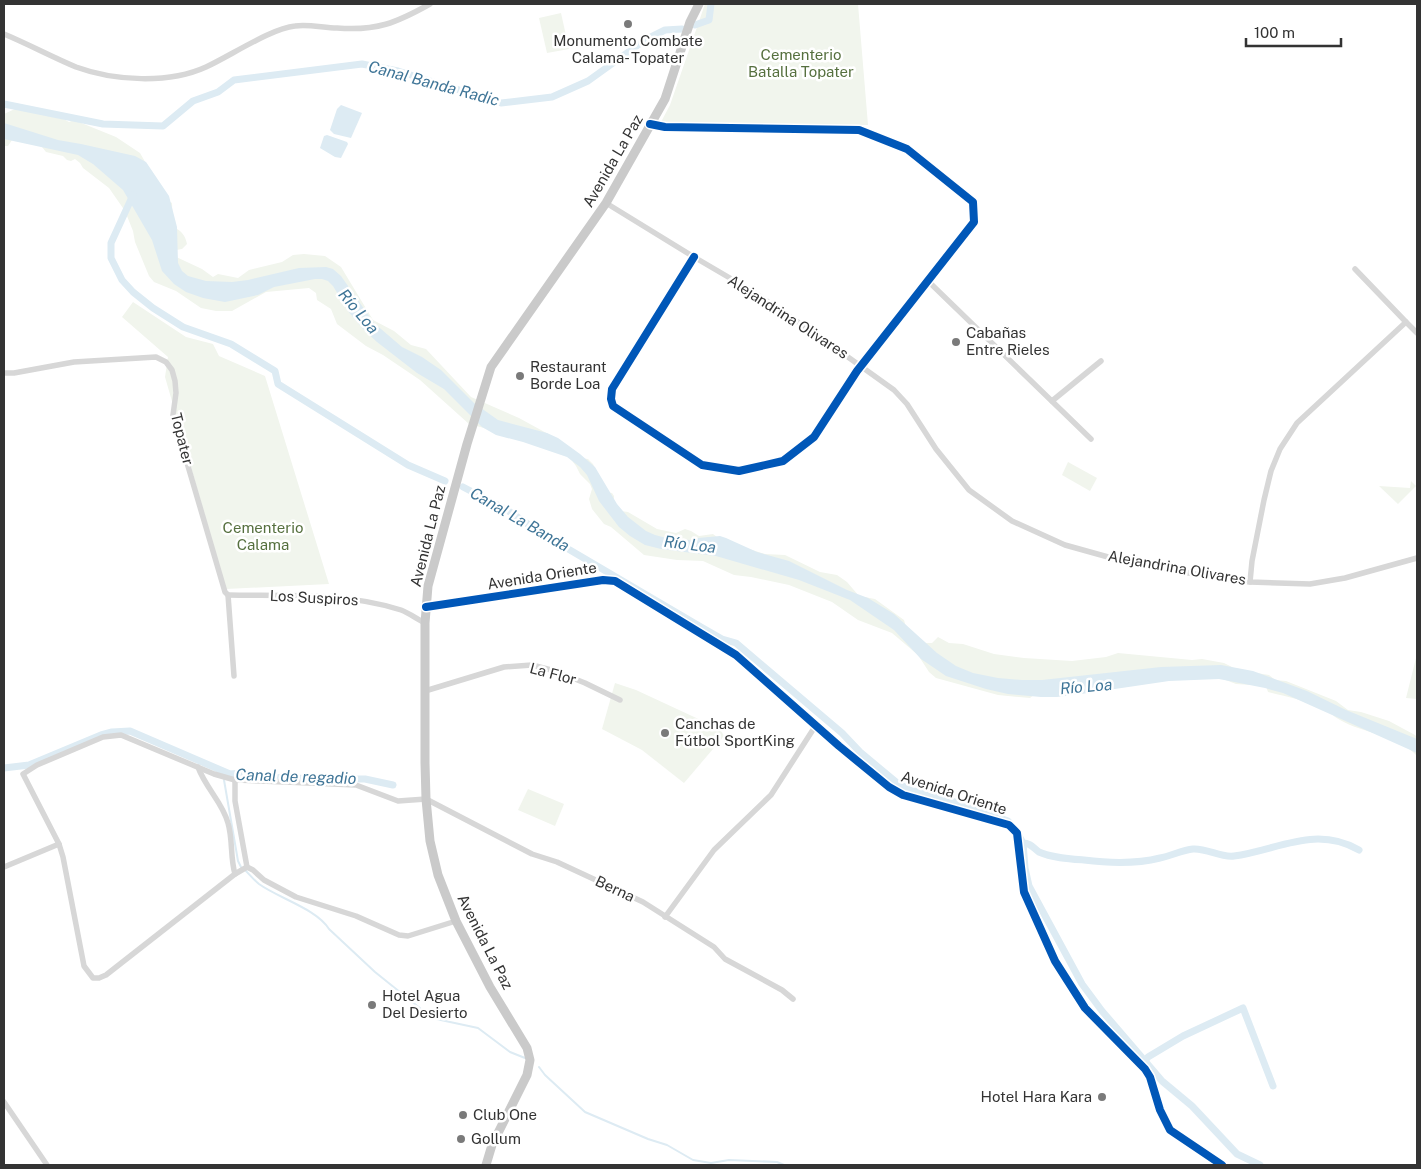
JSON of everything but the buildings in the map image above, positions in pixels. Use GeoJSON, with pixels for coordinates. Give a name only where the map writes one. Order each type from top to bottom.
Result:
{"type":"FeatureCollection","features":[{"type":"Feature","properties":{"kind":"main road","name":"Avenida La Paz"},"geometry":{"type":"LineString","coordinates":[[486,1165],[492,1145],[527,1076],[530,1066],[530,1055],[490,987],[456,921],[438,875],[430,841],[426,799],[425,691],[425,623],[428,586],[467,444],[491,367],[606,203],[665,99],[690,22],[699,4]]}},
{"type":"Feature","properties":{"kind":"street"},"geometry":{"type":"LineString","coordinates":[[4,34],[78,67],[115,76],[154,79],[172,77],[204,68],[273,33],[295,26],[366,29],[402,20],[430,4]]}},
{"type":"Feature","properties":{"kind":"street"},"geometry":{"type":"LineString","coordinates":[[650,124],[665,127],[859,130],[907,149],[973,202],[974,222],[861,365],[814,436],[783,461],[739,471],[702,465],[613,406],[612,389],[694,257]]}},
{"type":"Feature","properties":{"kind":"street","name":"Alejandrina Olivares"},"geometry":{"type":"LineString","coordinates":[[606,203],[752,291],[861,365],[894,390],[907,404],[936,449],[970,490],[1012,521],[1065,545],[1126,562],[1250,582],[1310,584],[1345,578],[1417,558]]}},
{"type":"Feature","properties":{"kind":"street"},"geometry":{"type":"LineString","coordinates":[[1355,269],[1417,333]]}},
{"type":"Feature","properties":{"kind":"street"},"geometry":{"type":"LineString","coordinates":[[928,281],[1091,439]]}},
{"type":"Feature","properties":{"kind":"street"},"geometry":{"type":"LineString","coordinates":[[1250,582],[1252,561],[1264,500],[1271,471],[1280,449],[1297,423],[1406,322]]}},
{"type":"Feature","properties":{"kind":"street","name":"Topater"},"geometry":{"type":"LineString","coordinates":[[4,373],[14,373],[74,362],[140,357],[156,357],[166,362],[172,370],[175,381],[176,393],[173,415],[225,592],[228,595],[234,676]]}},
{"type":"Feature","properties":{"kind":"street"},"geometry":{"type":"LineString","coordinates":[[1052,401],[1101,361]]}},
{"type":"Feature","properties":{"kind":"street","name":"Avenida Oriente"},"geometry":{"type":"LineString","coordinates":[[426,607],[604,580],[615,580],[736,655],[889,787],[903,794],[1009,825],[1017,833],[1024,892],[1055,962],[1084,1008],[1145,1069],[1150,1077],[1160,1110],[1170,1130],[1222,1165]]}},
{"type":"Feature","properties":{"kind":"street","name":"Los Suspiros"},"geometry":{"type":"LineString","coordinates":[[228,595],[318,596],[366,602],[402,611],[425,623]]}},
{"type":"Feature","properties":{"kind":"street","name":"La Flor"},"geometry":{"type":"LineString","coordinates":[[425,691],[504,667],[532,665],[555,671],[620,700]]}},
{"type":"Feature","properties":{"kind":"street"},"geometry":{"type":"LineString","coordinates":[[665,917],[714,850],[770,795],[816,725]]}},
{"type":"Feature","properties":{"kind":"street"},"geometry":{"type":"LineString","coordinates":[[247,867],[235,874],[106,975],[93,978],[84,966],[59,844],[23,774],[37,765],[104,737],[122,735],[198,768],[235,780],[356,785],[398,801],[426,799]]}},
{"type":"Feature","properties":{"kind":"street"},"geometry":{"type":"LineString","coordinates":[[198,768],[228,821],[231,838],[231,862],[235,874]]}},
{"type":"Feature","properties":{"kind":"street"},"geometry":{"type":"LineString","coordinates":[[235,780],[235,801],[247,867],[264,880],[296,897],[356,916],[399,935],[408,936],[456,921]]}},
{"type":"Feature","properties":{"kind":"street","name":"Berna"},"geometry":{"type":"LineString","coordinates":[[426,799],[532,854],[557,862],[643,902],[714,947],[725,959],[782,990],[793,999]]}},
{"type":"Feature","properties":{"kind":"street"},"geometry":{"type":"LineString","coordinates":[[4,867],[59,844]]}},
{"type":"Feature","properties":{"kind":"street"},"geometry":{"type":"LineString","coordinates":[[4,1102],[47,1165]]}},
{"type":"Feature","properties":{"kind":"green space","name":"Cementerio Batalla Topater"},"geometry":{"type":"Polygon","coordinates":[[[705,4],[858,4],[868,125],[661,122],[670,105],[705,4]]]}},
{"type":"Feature","properties":{"kind":"green space"},"geometry":{"type":"Polygon","coordinates":[[[561,13],[569,49],[547,53],[539,18],[561,13]]]}},
{"type":"Feature","properties":{"kind":"green space"},"geometry":{"type":"Polygon","coordinates":[[[17,108],[54,114],[69,122],[74,120],[116,137],[140,153],[167,200],[172,203],[173,227],[181,232],[187,244],[182,249],[170,251],[172,255],[202,269],[213,277],[218,274],[238,278],[249,270],[282,262],[293,255],[325,256],[341,267],[373,320],[394,331],[411,345],[426,349],[471,397],[519,418],[561,441],[580,458],[588,459],[593,464],[606,492],[612,493],[614,496],[614,504],[621,511],[628,512],[657,529],[676,533],[685,529],[699,536],[713,534],[721,540],[765,554],[785,555],[820,572],[837,575],[847,582],[859,596],[875,599],[904,620],[906,627],[926,643],[932,643],[938,637],[949,643],[963,644],[994,654],[1072,661],[1106,657],[1118,653],[1192,660],[1202,659],[1224,663],[1238,670],[1269,675],[1275,680],[1286,681],[1336,701],[1348,710],[1389,721],[1415,735],[1417,737],[1417,756],[1410,749],[1391,739],[1349,724],[1317,706],[1268,692],[1266,686],[1236,684],[1223,679],[1170,673],[1075,695],[1068,693],[1035,694],[1030,698],[998,695],[936,678],[929,672],[918,655],[892,633],[858,620],[832,602],[789,585],[734,575],[703,561],[677,560],[644,555],[611,527],[604,524],[592,509],[589,499],[592,489],[590,484],[580,474],[563,449],[469,424],[420,380],[366,346],[337,324],[331,309],[317,300],[316,293],[309,288],[266,292],[232,311],[216,311],[201,308],[176,291],[154,282],[149,276],[135,242],[125,211],[109,188],[83,168],[75,159],[67,160],[63,156],[46,152],[42,147],[30,142],[12,140],[8,146],[4,146],[4,114],[17,108]]]}},
{"type":"Feature","properties":{"kind":"green space","name":"Cementerio Calama"},"geometry":{"type":"Polygon","coordinates":[[[133,302],[186,337],[213,344],[219,356],[265,376],[329,584],[226,589],[165,377],[168,357],[122,317],[133,302]]]}},
{"type":"Feature","properties":{"kind":"green space"},"geometry":{"type":"Polygon","coordinates":[[[1068,462],[1097,478],[1090,491],[1062,475],[1068,462]]]}},
{"type":"Feature","properties":{"kind":"green space"},"geometry":{"type":"Polygon","coordinates":[[[1411,481],[1416,486],[1398,504],[1379,486],[1410,488],[1411,481]]]}},
{"type":"Feature","properties":{"kind":"green space"},"geometry":{"type":"Polygon","coordinates":[[[1417,654],[1417,699],[1406,698],[1417,654]]]}},
{"type":"Feature","properties":{"kind":"green space","name":"Canchas de Fútbol SportKing"},"geometry":{"type":"Polygon","coordinates":[[[615,683],[636,690],[720,729],[724,736],[684,783],[642,750],[602,729],[615,683]]]}},
{"type":"Feature","properties":{"kind":"green space"},"geometry":{"type":"Polygon","coordinates":[[[528,789],[564,804],[555,826],[518,810],[528,789]]]}},
{"type":"Feature","properties":{"kind":"water"},"geometry":{"type":"Polygon","coordinates":[[[341,105],[362,113],[351,138],[334,134],[330,130],[337,109],[341,105]]]}},
{"type":"Feature","properties":{"kind":"water","name":"Río Loa"},"geometry":{"type":"Polygon","coordinates":[[[4,123],[58,140],[135,156],[146,162],[169,196],[177,227],[178,263],[182,271],[188,276],[206,281],[232,282],[299,268],[326,267],[333,269],[341,276],[374,323],[402,347],[422,357],[441,370],[474,403],[498,420],[547,433],[558,438],[580,454],[595,467],[617,504],[628,517],[646,531],[670,539],[691,540],[720,536],[757,552],[789,561],[847,590],[868,598],[894,614],[937,653],[956,666],[973,673],[998,678],[1042,680],[1161,667],[1221,665],[1253,671],[1307,691],[1346,710],[1417,739],[1417,753],[1283,693],[1219,679],[1169,681],[1057,697],[1008,694],[986,689],[946,676],[921,659],[894,630],[850,600],[799,580],[716,556],[661,549],[645,545],[619,527],[599,501],[587,475],[580,467],[567,457],[496,435],[482,427],[444,389],[417,373],[362,328],[328,281],[315,279],[274,287],[258,295],[225,302],[203,298],[186,292],[174,284],[162,271],[152,240],[123,190],[93,164],[78,155],[4,139],[4,123]]]}},
{"type":"Feature","properties":{"kind":"water"},"geometry":{"type":"Polygon","coordinates":[[[327,135],[347,142],[348,144],[341,158],[335,157],[320,148],[324,136],[327,135]]]}},
{"type":"Feature","properties":{"kind":"waterway","name":"Canal Banda Radic"},"geometry":{"type":"LineString","coordinates":[[695,25],[709,20],[711,4]]}},
{"type":"Feature","properties":{"kind":"waterway","name":"Canal Banda Radic"},"geometry":{"type":"LineString","coordinates":[[4,104],[103,124],[163,126],[193,101],[218,92],[234,80],[362,64],[398,71],[501,103],[552,97],[588,81],[645,40],[665,30],[682,29]]}},
{"type":"Feature","properties":{"kind":"waterway"},"geometry":{"type":"LineString","coordinates":[[133,195],[111,243],[111,258],[122,280],[133,292],[153,308],[183,327],[231,344],[275,371],[278,384],[408,465],[445,481]]}},
{"type":"Feature","properties":{"kind":"waterway","name":"Canal La Banda"},"geometry":{"type":"LineString","coordinates":[[463,487],[507,510],[541,533],[701,627],[722,639],[736,643],[842,733],[860,752],[896,782],[910,790],[958,803],[1008,821],[1023,843],[1029,886],[1082,984],[1102,1011],[1145,1061],[1148,1057],[1183,1036],[1243,1008],[1273,1086]]}},
{"type":"Feature","properties":{"kind":"waterway","name":"Canal de regadio"},"geometry":{"type":"LineString","coordinates":[[4,768],[29,765],[101,735],[130,731],[230,774],[243,773],[258,777],[365,779],[393,785]]}},
{"type":"Feature","properties":{"kind":"waterway"},"geometry":{"type":"LineString","coordinates":[[224,780],[238,861],[241,867]]}},
{"type":"Feature","properties":{"kind":"waterway"},"geometry":{"type":"LineString","coordinates":[[1023,843],[1030,845],[1039,852],[1055,857],[1112,862],[1151,860],[1193,849],[1224,856],[1234,856],[1312,839],[1343,843],[1359,850]]}},
{"type":"Feature","properties":{"kind":"waterway"},"geometry":{"type":"LineString","coordinates":[[245,870],[267,889],[316,916],[375,972],[421,1009]]}},
{"type":"Feature","properties":{"kind":"waterway"},"geometry":{"type":"LineString","coordinates":[[436,1019],[478,1028],[510,1052],[525,1058]]}},
{"type":"Feature","properties":{"kind":"waterway"},"geometry":{"type":"LineString","coordinates":[[1145,1061],[1162,1081],[1192,1106],[1237,1154],[1260,1165]]}},
{"type":"Feature","properties":{"kind":"waterway"},"geometry":{"type":"LineString","coordinates":[[539,1067],[545,1075],[585,1112],[648,1139],[667,1145],[693,1160],[711,1163],[729,1160],[777,1162],[784,1165]]}},
{"type":"Feature","properties":{"kind":"cycle path"},"geometry":{"type":"LineString","coordinates":[[650,124],[665,127],[859,130],[907,149],[973,202],[974,222],[857,371],[814,437],[783,461],[739,471],[702,465],[613,406],[611,399],[612,389],[694,257]]}},
{"type":"Feature","properties":{"kind":"cycle path"},"geometry":{"type":"LineString","coordinates":[[426,607],[603,580],[615,581],[736,655],[839,746],[889,787],[903,795],[1009,825],[1017,833],[1024,892],[1055,961],[1085,1008],[1145,1069],[1150,1077],[1160,1110],[1170,1130],[1222,1165]]}},
{"type":"Feature","properties":{"kind":"place","name":"Monumento Combate Calama- Topater"},"geometry":{"type":"Point","coordinates":[628,24]}},
{"type":"Feature","properties":{"kind":"place","name":"Cabañas Entre Rieles"},"geometry":{"type":"Point","coordinates":[956,342]}},
{"type":"Feature","properties":{"kind":"place","name":"Restaurant Borde Loa"},"geometry":{"type":"Point","coordinates":[520,376]}},
{"type":"Feature","properties":{"kind":"place","name":"Canchas de Fútbol SportKing"},"geometry":{"type":"Point","coordinates":[665,733]}},
{"type":"Feature","properties":{"kind":"place","name":"Hotel Agua Del Desierto"},"geometry":{"type":"Point","coordinates":[372,1005]}},
{"type":"Feature","properties":{"kind":"place","name":"Hotel Hara Kara"},"geometry":{"type":"Point","coordinates":[1102,1097]}},
{"type":"Feature","properties":{"kind":"place","name":"Club One"},"geometry":{"type":"Point","coordinates":[463,1115]}},
{"type":"Feature","properties":{"kind":"place","name":"Gollum"},"geometry":{"type":"Point","coordinates":[461,1139]}}]}
